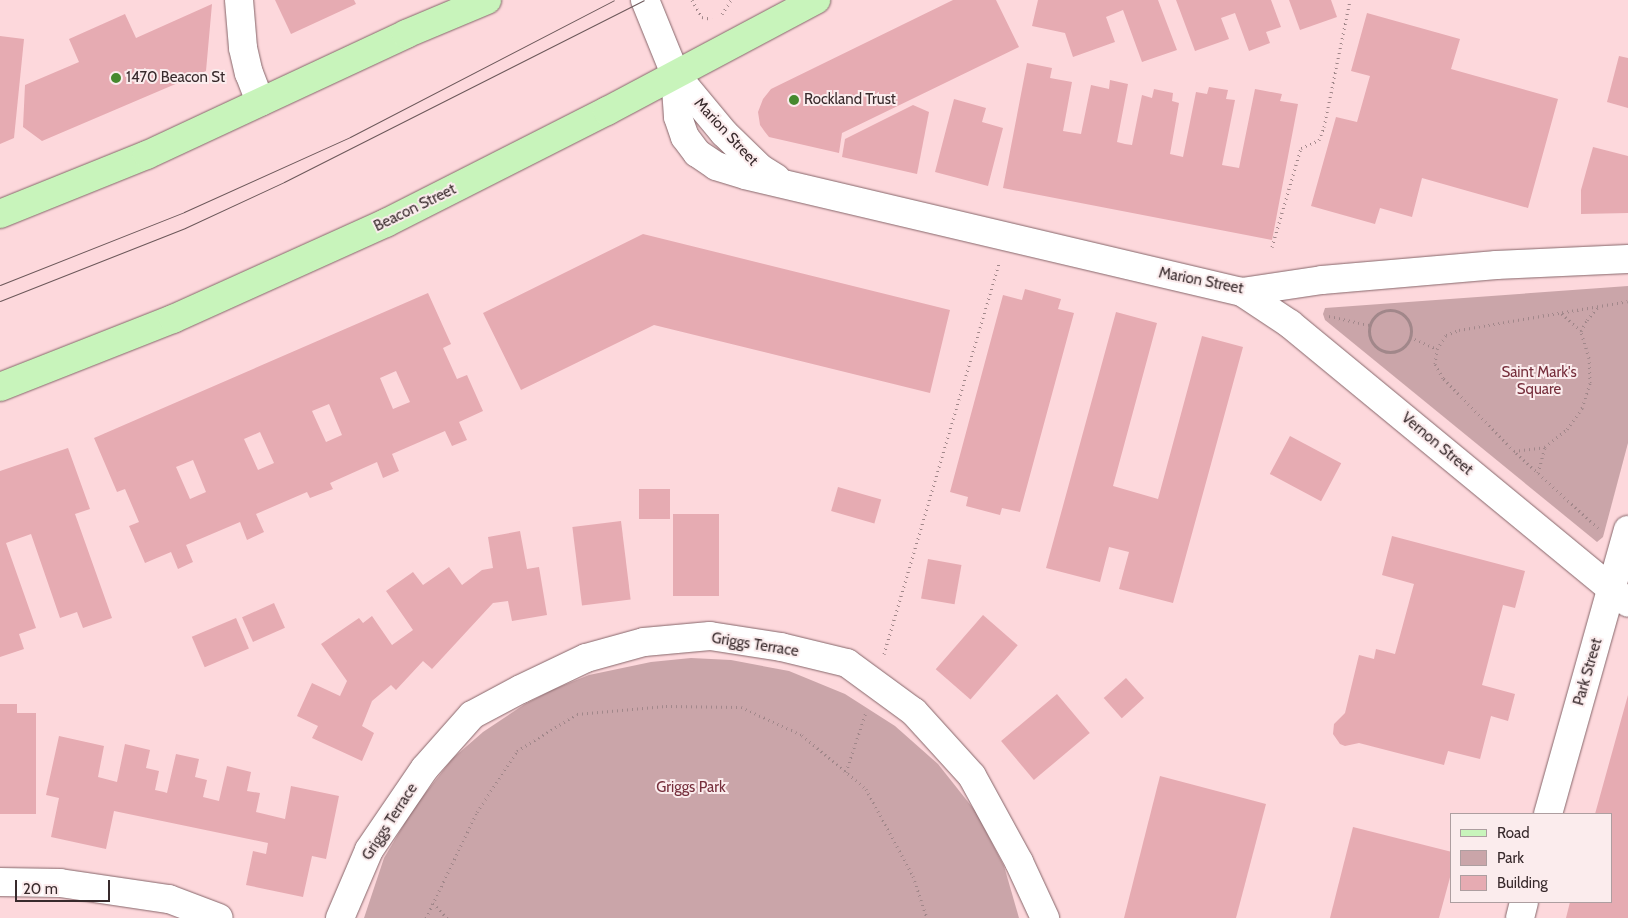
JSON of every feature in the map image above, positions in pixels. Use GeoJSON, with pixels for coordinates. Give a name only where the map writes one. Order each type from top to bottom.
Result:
{"type":"FeatureCollection","features":[{"type":"Feature","properties":{"kind":"main road"},"geometry":{"type":"LineString","coordinates":[[0,214],[147,155],[487,0]]}},
{"type":"Feature","properties":{"kind":"main road","name":"Beacon Street"},"geometry":{"type":"LineString","coordinates":[[0,387],[173,319],[298,264],[427,202],[816,0]]}},
{"type":"Feature","properties":{"kind":"street"},"geometry":{"type":"LineString","coordinates":[[239,0],[243,48],[249,73],[260,102]]}},
{"type":"Feature","properties":{"kind":"street","name":"Marion Street"},"geometry":{"type":"LineString","coordinates":[[645,0],[674,74],[678,116],[685,136],[697,153],[716,166],[745,176],[783,183],[1242,292],[1322,280],[1505,264],[1628,259]]}},
{"type":"Feature","properties":{"kind":"street","name":"Vernon Street"},"geometry":{"type":"LineString","coordinates":[[1242,292],[1290,324],[1620,596]]}},
{"type":"Feature","properties":{"kind":"street","name":"Park Street"},"geometry":{"type":"LineString","coordinates":[[1548,813],[1620,596],[1628,530]]}},
{"type":"Feature","properties":{"kind":"street","name":"Griggs Terrace"},"geometry":{"type":"LineString","coordinates":[[340,918],[369,850],[426,768],[472,715],[586,658],[644,642],[710,636],[781,647],[847,663],[914,712],[972,776],[1019,862],[1045,918]]}},
{"type":"Feature","properties":{"kind":"street"},"geometry":{"type":"LineString","coordinates":[[0,882],[60,883],[168,899],[219,918]]}},
{"type":"Feature","properties":{"kind":"street"},"geometry":{"type":"LineString","coordinates":[[1520,918],[1524,903]]}},
{"type":"Feature","properties":{"kind":"path"},"geometry":{"type":"LineString","coordinates":[[692,0],[700,15],[710,20],[725,11],[731,0]]}},
{"type":"Feature","properties":{"kind":"path"},"geometry":{"type":"LineString","coordinates":[[1272,246],[1301,148],[1320,140],[1350,0]]}},
{"type":"Feature","properties":{"kind":"path"},"geometry":{"type":"LineString","coordinates":[[846,772],[875,683],[1000,261]]}},
{"type":"Feature","properties":{"kind":"path"},"geometry":{"type":"LineString","coordinates":[[1600,530],[1514,451],[1443,378],[1435,364],[1437,349],[1446,336],[1459,330],[1597,308],[1628,301]]}},
{"type":"Feature","properties":{"kind":"path"},"geometry":{"type":"LineString","coordinates":[[1581,331],[1586,320],[1597,308]]}},
{"type":"Feature","properties":{"kind":"path"},"geometry":{"type":"LineString","coordinates":[[1382,311],[1395,311],[1401,313],[1409,324],[1410,336],[1402,348],[1387,352],[1374,346],[1369,332],[1370,326],[1376,314],[1382,311]]}},
{"type":"Feature","properties":{"kind":"path"},"geometry":{"type":"LineString","coordinates":[[1514,451],[1545,447],[1567,429],[1582,408],[1588,392],[1590,383],[1589,358],[1581,331],[1561,313]]}},
{"type":"Feature","properties":{"kind":"path"},"geometry":{"type":"LineString","coordinates":[[1323,314],[1370,326]]}},
{"type":"Feature","properties":{"kind":"path"},"geometry":{"type":"LineString","coordinates":[[1410,336],[1437,349]]}},
{"type":"Feature","properties":{"kind":"path"},"geometry":{"type":"LineString","coordinates":[[1537,473],[1545,447]]}},
{"type":"Feature","properties":{"kind":"path"},"geometry":{"type":"LineString","coordinates":[[426,918],[477,812],[517,751],[577,714],[666,706],[741,707],[802,735],[866,789],[913,876],[927,918]]}},
{"type":"Feature","properties":{"kind":"path"},"geometry":{"type":"LineString","coordinates":[[433,903],[447,918]]}},
{"type":"Feature","properties":{"kind":"green space","name":"Saint Mark's Square"},"geometry":{"type":"Polygon","coordinates":[[[1628,286],[1628,443],[1603,537],[1597,542],[1325,320],[1323,314],[1325,308],[1628,286]]]}},
{"type":"Feature","properties":{"kind":"green space","name":"Griggs Park"},"geometry":{"type":"Polygon","coordinates":[[[691,658],[731,660],[789,671],[845,694],[895,726],[938,764],[976,812],[1004,866],[1019,918],[364,918],[384,858],[413,809],[452,759],[483,732],[525,704],[554,689],[589,675],[651,662],[691,658]]]}},
{"type":"Feature","properties":{"kind":"building"},"geometry":{"type":"Polygon","coordinates":[[[275,0],[354,0],[356,4],[291,34],[275,0]]]}},
{"type":"Feature","properties":{"kind":"building"},"geometry":{"type":"Polygon","coordinates":[[[953,0],[996,0],[1019,47],[842,133],[839,153],[769,137],[760,125],[758,112],[763,99],[771,89],[953,0]]]}},
{"type":"Feature","properties":{"kind":"building"},"geometry":{"type":"Polygon","coordinates":[[[1038,0],[1158,0],[1177,50],[1142,62],[1123,10],[1106,17],[1115,42],[1073,57],[1065,33],[1032,26],[1038,0]]]}},
{"type":"Feature","properties":{"kind":"building"},"geometry":{"type":"Polygon","coordinates":[[[1176,0],[1271,0],[1281,27],[1266,32],[1270,43],[1249,51],[1235,13],[1221,18],[1229,39],[1195,51],[1176,0]]]}},
{"type":"Feature","properties":{"kind":"building"},"geometry":{"type":"Polygon","coordinates":[[[1289,0],[1331,0],[1337,17],[1300,30],[1289,0]]]}},
{"type":"Feature","properties":{"kind":"building","name":"1470 Beacon St"},"geometry":{"type":"Polygon","coordinates":[[[212,4],[206,71],[42,141],[23,127],[25,85],[79,62],[69,39],[125,14],[136,38],[212,4]]]}},
{"type":"Feature","properties":{"kind":"building"},"geometry":{"type":"Polygon","coordinates":[[[1367,13],[1460,39],[1451,69],[1558,99],[1528,208],[1422,178],[1412,217],[1380,208],[1375,224],[1311,206],[1336,117],[1357,122],[1370,76],[1351,71],[1367,13]]]}},
{"type":"Feature","properties":{"kind":"building"},"geometry":{"type":"Polygon","coordinates":[[[0,36],[24,39],[14,138],[0,144],[0,36]]]}},
{"type":"Feature","properties":{"kind":"building"},"geometry":{"type":"Polygon","coordinates":[[[1619,56],[1628,58],[1628,108],[1607,102],[1619,56]]]}},
{"type":"Feature","properties":{"kind":"building"},"geometry":{"type":"Polygon","coordinates":[[[1027,63],[1052,68],[1050,78],[1072,82],[1063,131],[1081,134],[1091,85],[1109,89],[1110,80],[1128,84],[1117,142],[1125,144],[1132,145],[1142,95],[1152,98],[1154,89],[1173,93],[1172,101],[1179,103],[1170,154],[1183,157],[1196,92],[1207,94],[1209,87],[1228,90],[1226,99],[1235,100],[1222,165],[1239,168],[1255,89],[1282,94],[1280,101],[1298,104],[1272,240],[1003,188],[1027,63]]]}},
{"type":"Feature","properties":{"kind":"building"},"geometry":{"type":"Polygon","coordinates":[[[954,99],[986,108],[982,122],[1003,128],[988,186],[935,172],[954,99]]]}},
{"type":"Feature","properties":{"kind":"building"},"geometry":{"type":"Polygon","coordinates":[[[913,105],[929,112],[917,174],[842,157],[845,139],[913,105]]]}},
{"type":"Feature","properties":{"kind":"building"},"geometry":{"type":"Polygon","coordinates":[[[1593,147],[1628,156],[1628,213],[1581,214],[1581,190],[1593,147]]]}},
{"type":"Feature","properties":{"kind":"building"},"geometry":{"type":"Polygon","coordinates":[[[643,234],[950,310],[930,393],[654,325],[521,390],[483,313],[643,234]]]}},
{"type":"Feature","properties":{"kind":"building"},"geometry":{"type":"Polygon","coordinates":[[[1025,289],[1061,299],[1058,309],[1074,313],[1020,512],[1002,508],[1000,515],[966,506],[968,497],[950,492],[1003,295],[1022,300],[1025,289]]]}},
{"type":"Feature","properties":{"kind":"building"},"geometry":{"type":"Polygon","coordinates":[[[428,293],[451,344],[443,348],[457,379],[467,375],[483,411],[459,422],[467,440],[452,446],[445,431],[392,454],[399,471],[383,478],[377,462],[330,483],[333,489],[310,498],[307,492],[256,514],[264,532],[247,540],[240,522],[186,545],[193,562],[178,569],[171,552],[145,563],[129,526],[139,522],[125,489],[117,492],[94,438],[428,293]],[[396,371],[380,378],[393,409],[410,402],[396,371]],[[329,404],[312,411],[326,442],[342,435],[329,404]],[[260,432],[244,439],[258,470],[274,463],[260,432]],[[193,460],[176,467],[190,499],[206,492],[193,460]]]}},
{"type":"Feature","properties":{"kind":"building"},"geometry":{"type":"Polygon","coordinates":[[[1116,312],[1157,323],[1113,486],[1158,499],[1202,336],[1243,347],[1173,603],[1119,589],[1129,552],[1109,547],[1100,582],[1046,568],[1116,312]]]}},
{"type":"Feature","properties":{"kind":"building"},"geometry":{"type":"Polygon","coordinates":[[[1290,436],[1341,463],[1321,501],[1270,474],[1290,436]]]}},
{"type":"Feature","properties":{"kind":"building"},"geometry":{"type":"Polygon","coordinates":[[[68,448],[90,509],[75,514],[112,618],[83,628],[77,612],[60,618],[31,534],[6,543],[36,628],[19,634],[24,649],[0,657],[0,471],[68,448]]]}},
{"type":"Feature","properties":{"kind":"building"},"geometry":{"type":"Polygon","coordinates":[[[838,487],[881,499],[874,523],[831,511],[838,487]]]}},
{"type":"Feature","properties":{"kind":"building"},"geometry":{"type":"Polygon","coordinates":[[[639,489],[670,489],[670,519],[639,519],[639,489]]]}},
{"type":"Feature","properties":{"kind":"building"},"geometry":{"type":"Polygon","coordinates":[[[673,514],[719,514],[719,596],[673,596],[673,514]]]}},
{"type":"Feature","properties":{"kind":"building"},"geometry":{"type":"Polygon","coordinates":[[[621,521],[631,599],[582,605],[572,527],[621,521]]]}},
{"type":"Feature","properties":{"kind":"building"},"geometry":{"type":"Polygon","coordinates":[[[520,531],[527,569],[539,567],[547,615],[512,621],[508,601],[493,603],[432,669],[423,661],[396,690],[391,685],[372,701],[362,726],[374,733],[362,761],[312,738],[318,726],[297,716],[312,683],[340,696],[347,681],[321,644],[359,618],[363,623],[372,616],[392,645],[413,630],[386,591],[413,572],[423,585],[449,567],[462,585],[482,570],[493,568],[488,537],[520,531]]]}},
{"type":"Feature","properties":{"kind":"building"},"geometry":{"type":"Polygon","coordinates":[[[1392,536],[1525,571],[1515,608],[1503,605],[1482,685],[1515,694],[1508,721],[1491,716],[1480,759],[1448,751],[1444,765],[1359,743],[1345,746],[1340,744],[1333,734],[1334,724],[1345,713],[1359,655],[1374,659],[1376,649],[1395,654],[1414,584],[1382,575],[1392,536]]]}},
{"type":"Feature","properties":{"kind":"building"},"geometry":{"type":"Polygon","coordinates":[[[928,559],[961,565],[955,604],[921,598],[928,559]]]}},
{"type":"Feature","properties":{"kind":"building"},"geometry":{"type":"Polygon","coordinates":[[[274,603],[285,628],[253,642],[242,617],[274,603]]]}},
{"type":"Feature","properties":{"kind":"building"},"geometry":{"type":"Polygon","coordinates":[[[983,615],[1018,645],[970,700],[936,669],[983,615]]]}},
{"type":"Feature","properties":{"kind":"building"},"geometry":{"type":"Polygon","coordinates":[[[236,618],[249,648],[205,667],[192,637],[236,618]]]}},
{"type":"Feature","properties":{"kind":"building"},"geometry":{"type":"Polygon","coordinates":[[[1126,678],[1144,698],[1122,718],[1104,698],[1126,678]]]}},
{"type":"Feature","properties":{"kind":"building"},"geometry":{"type":"Polygon","coordinates":[[[1057,694],[1090,733],[1034,780],[1001,741],[1057,694]]]}},
{"type":"Feature","properties":{"kind":"building"},"geometry":{"type":"Polygon","coordinates":[[[1628,695],[1628,918],[1566,918],[1570,903],[1613,903],[1613,813],[1595,813],[1628,695]]]}},
{"type":"Feature","properties":{"kind":"building"},"geometry":{"type":"Polygon","coordinates":[[[0,704],[17,704],[17,713],[36,713],[36,814],[0,814],[0,704]]]}},
{"type":"Feature","properties":{"kind":"building"},"geometry":{"type":"Polygon","coordinates":[[[59,736],[104,746],[98,777],[117,782],[125,744],[150,750],[146,768],[159,771],[155,790],[167,793],[176,754],[199,759],[195,777],[207,780],[203,797],[219,801],[227,766],[251,772],[247,791],[260,793],[256,812],[285,819],[291,786],[339,796],[326,859],[312,856],[303,897],[246,885],[253,851],[266,854],[268,843],[114,811],[106,849],[51,837],[59,798],[46,795],[59,736]]]}},
{"type":"Feature","properties":{"kind":"building"},"geometry":{"type":"Polygon","coordinates":[[[1160,776],[1266,804],[1236,918],[1124,918],[1160,776]]]}},
{"type":"Feature","properties":{"kind":"building"},"geometry":{"type":"Polygon","coordinates":[[[1353,827],[1450,851],[1450,877],[1439,918],[1330,918],[1353,827]]]}},
{"type":"Feature","properties":{"kind":"tram line"},"geometry":{"type":"LineString","coordinates":[[0,285],[184,212],[350,137],[614,0]]}},
{"type":"Feature","properties":{"kind":"tram line"},"geometry":{"type":"LineString","coordinates":[[0,301],[185,228],[284,182],[644,0]]}},
{"type":"Feature","properties":{"kind":"place","name":"1470 Beacon St"},"geometry":{"type":"Point","coordinates":[116,78]}},
{"type":"Feature","properties":{"kind":"place","name":"Rockland Trust"},"geometry":{"type":"Point","coordinates":[794,100]}}]}
